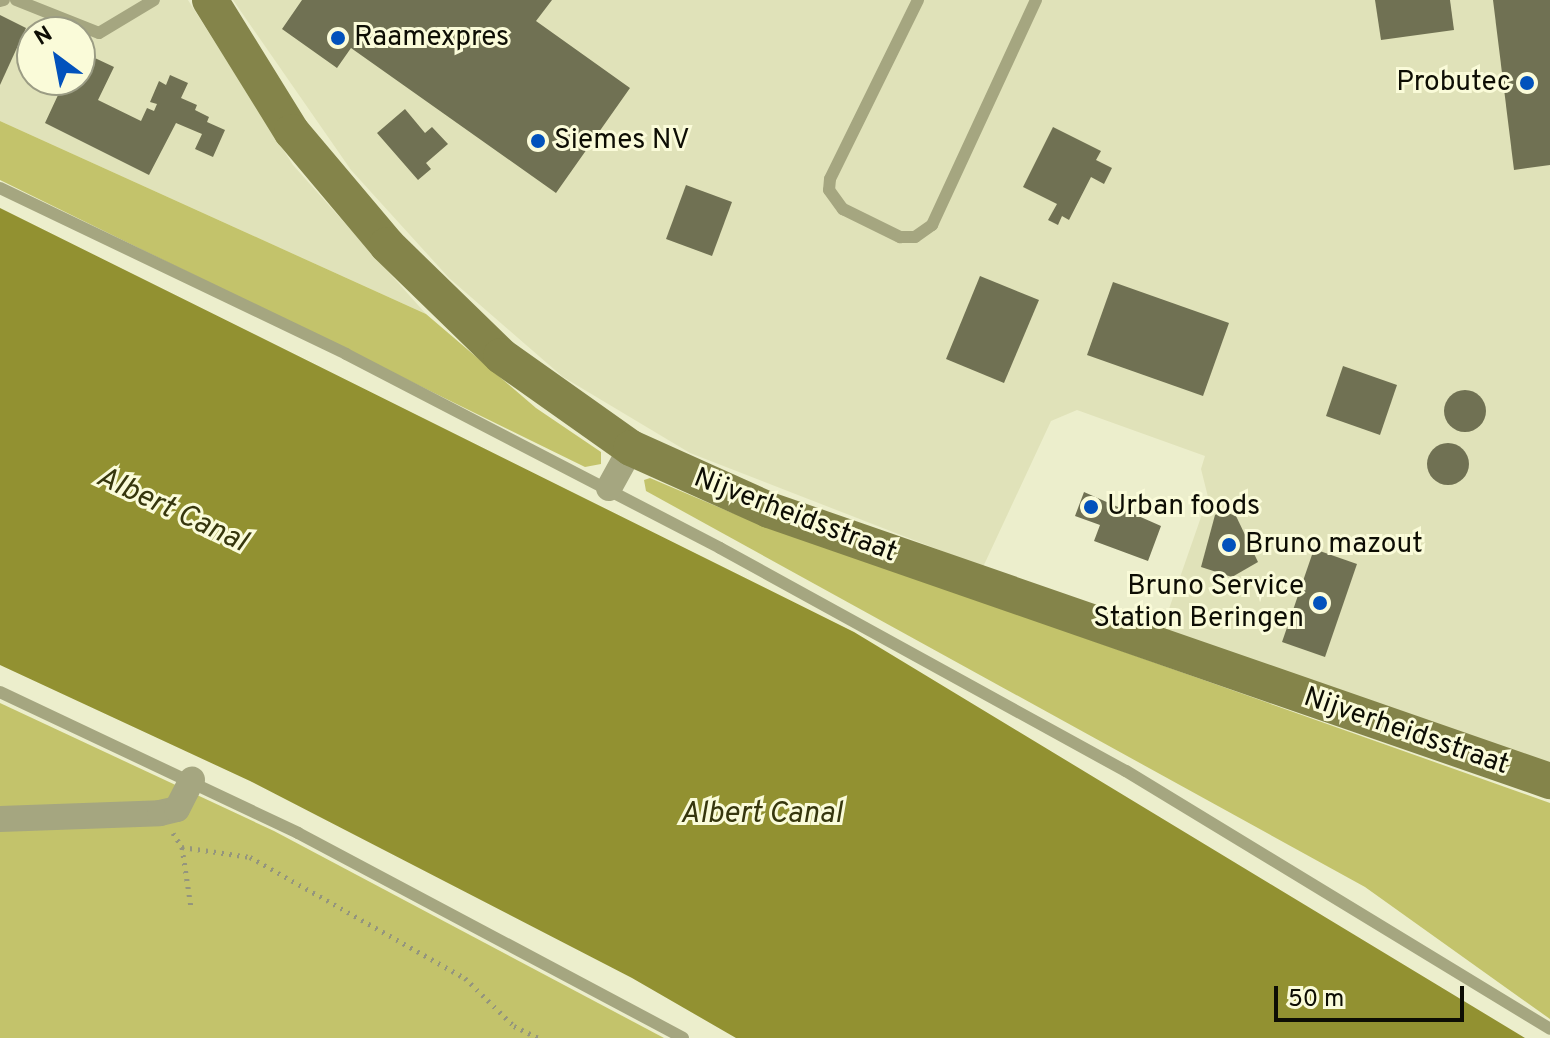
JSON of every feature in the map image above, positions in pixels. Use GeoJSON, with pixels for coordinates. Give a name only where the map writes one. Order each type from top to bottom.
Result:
{"type":"FeatureCollection","features":[{"type":"Feature","properties":{"kind":"street","name":"Nijverheidsstraat"},"geometry":{"type":"LineString","coordinates":[[210,0],[292,132],[387,245],[501,356],[631,448],[769,510],[1550,781]]}},
{"type":"Feature","properties":{"kind":"street"},"geometry":{"type":"LineString","coordinates":[[609,488],[631,448]]}},
{"type":"Feature","properties":{"kind":"street"},"geometry":{"type":"LineString","coordinates":[[0,819],[160,813],[177,809],[192,780]]}},
{"type":"Feature","properties":{"kind":"lane"},"geometry":{"type":"LineString","coordinates":[[16,0],[99,33],[154,0]]}},
{"type":"Feature","properties":{"kind":"lane"},"geometry":{"type":"LineString","coordinates":[[918,0],[830,179],[833,199],[843,209],[900,237],[915,237],[932,225],[1036,0]]}},
{"type":"Feature","properties":{"kind":"lane"},"geometry":{"type":"LineString","coordinates":[[0,188],[346,354],[609,488],[1126,771],[1550,1029]]}},
{"type":"Feature","properties":{"kind":"lane"},"geometry":{"type":"LineString","coordinates":[[0,692],[192,780],[471,922],[683,1038]]}},
{"type":"Feature","properties":{"kind":"path"},"geometry":{"type":"LineString","coordinates":[[160,813],[182,847],[191,907]]}},
{"type":"Feature","properties":{"kind":"path"},"geometry":{"type":"LineString","coordinates":[[182,847],[250,857],[465,978],[514,1026],[539,1038]]}},
{"type":"Feature","properties":{"kind":"shaded area"},"geometry":{"type":"Polygon","coordinates":[[[0,0],[188,0],[293,165],[426,314],[0,121],[0,0]]]}},
{"type":"Feature","properties":{"kind":"shaded area"},"geometry":{"type":"Polygon","coordinates":[[[233,0],[1550,0],[1550,763],[1162,629],[1208,497],[1201,469],[1205,456],[1077,410],[1051,421],[983,567],[690,453],[563,377],[449,278],[351,170],[233,0]]]}},
{"type":"Feature","properties":{"kind":"shaded area"},"geometry":{"type":"Polygon","coordinates":[[[0,121],[426,314],[536,408],[601,452],[601,464],[585,467],[0,180],[0,121]]]}},
{"type":"Feature","properties":{"kind":"shaded area"},"geometry":{"type":"Polygon","coordinates":[[[650,478],[730,512],[1550,803],[1550,1019],[1365,887],[646,491],[644,480],[650,478]]]}},
{"type":"Feature","properties":{"kind":"shaded area"},"geometry":{"type":"Polygon","coordinates":[[[0,703],[274,831],[664,1038],[0,1038],[0,703]]]}},
{"type":"Feature","properties":{"kind":"water","name":"Albert Canal"},"geometry":{"type":"Polygon","coordinates":[[[0,208],[854,632],[1525,1038],[736,1038],[632,978],[250,781],[0,665],[0,208]]]}},
{"type":"Feature","properties":{"kind":"building","name":"Siemes NV"},"geometry":{"type":"Polygon","coordinates":[[[302,0],[552,0],[536,21],[630,88],[556,193],[351,48],[337,68],[282,29],[302,0]]]}},
{"type":"Feature","properties":{"kind":"building"},"geometry":{"type":"Polygon","coordinates":[[[1375,0],[1450,0],[1454,30],[1381,40],[1375,0]]]}},
{"type":"Feature","properties":{"kind":"building","name":"Probutec"},"geometry":{"type":"Polygon","coordinates":[[[1493,0],[1550,0],[1550,165],[1514,170],[1493,0]]]}},
{"type":"Feature","properties":{"kind":"building"},"geometry":{"type":"Polygon","coordinates":[[[0,15],[16,23],[16,50],[0,85],[0,15]]]}},
{"type":"Feature","properties":{"kind":"building"},"geometry":{"type":"Polygon","coordinates":[[[96,59],[114,67],[98,100],[141,121],[147,108],[154,111],[157,104],[150,102],[159,81],[166,85],[170,75],[188,83],[181,98],[197,105],[195,110],[209,117],[207,122],[225,130],[213,157],[195,149],[202,134],[176,123],[149,175],[45,123],[58,96],[96,96],[96,59]]]}},
{"type":"Feature","properties":{"kind":"building"},"geometry":{"type":"Polygon","coordinates":[[[405,109],[425,133],[432,127],[448,144],[426,163],[431,169],[418,180],[377,133],[405,109]]]}},
{"type":"Feature","properties":{"kind":"building"},"geometry":{"type":"Polygon","coordinates":[[[1053,127],[1101,151],[1096,160],[1112,168],[1104,184],[1091,177],[1069,220],[1062,216],[1058,225],[1048,220],[1057,204],[1023,187],[1053,127]]]}},
{"type":"Feature","properties":{"kind":"building"},"geometry":{"type":"Polygon","coordinates":[[[686,185],[732,202],[712,256],[666,239],[686,185]]]}},
{"type":"Feature","properties":{"kind":"building"},"geometry":{"type":"Polygon","coordinates":[[[980,276],[1039,300],[1004,383],[946,359],[980,276]]]}},
{"type":"Feature","properties":{"kind":"building"},"geometry":{"type":"Polygon","coordinates":[[[1113,282],[1229,323],[1203,396],[1087,355],[1113,282]]]}},
{"type":"Feature","properties":{"kind":"building"},"geometry":{"type":"Polygon","coordinates":[[[1343,366],[1397,385],[1380,435],[1326,416],[1343,366]]]}},
{"type":"Feature","properties":{"kind":"building"},"geometry":{"type":"Polygon","coordinates":[[[1465,390],[1480,396],[1486,411],[1480,426],[1465,432],[1450,426],[1444,411],[1450,396],[1465,390]]]}},
{"type":"Feature","properties":{"kind":"building"},"geometry":{"type":"Polygon","coordinates":[[[1448,443],[1463,449],[1469,464],[1463,479],[1448,485],[1433,479],[1427,464],[1433,449],[1448,443]]]}},
{"type":"Feature","properties":{"kind":"building"},"geometry":{"type":"Polygon","coordinates":[[[1084,492],[1161,526],[1148,561],[1094,541],[1100,525],[1075,516],[1084,492]]]}},
{"type":"Feature","properties":{"kind":"building","name":"Bruno mazout"},"geometry":{"type":"Polygon","coordinates":[[[1222,511],[1236,516],[1258,562],[1232,577],[1201,567],[1215,515],[1222,511]]]}},
{"type":"Feature","properties":{"kind":"building","name":"Bruno Service Station Beringen"},"geometry":{"type":"Polygon","coordinates":[[[1314,549],[1357,564],[1325,657],[1282,642],[1314,549]]]}},
{"type":"Feature","properties":{"kind":"place","name":"Raamexpres"},"geometry":{"type":"Point","coordinates":[338,38]}},
{"type":"Feature","properties":{"kind":"place","name":"Probutec"},"geometry":{"type":"Point","coordinates":[1527,83]}},
{"type":"Feature","properties":{"kind":"place","name":"Siemes NV"},"geometry":{"type":"Point","coordinates":[538,141]}},
{"type":"Feature","properties":{"kind":"place","name":"Urban foods"},"geometry":{"type":"Point","coordinates":[1091,507]}},
{"type":"Feature","properties":{"kind":"place","name":"Bruno mazout"},"geometry":{"type":"Point","coordinates":[1229,545]}},
{"type":"Feature","properties":{"kind":"place","name":"Bruno Service Station Beringen"},"geometry":{"type":"Point","coordinates":[1320,603]}}]}
